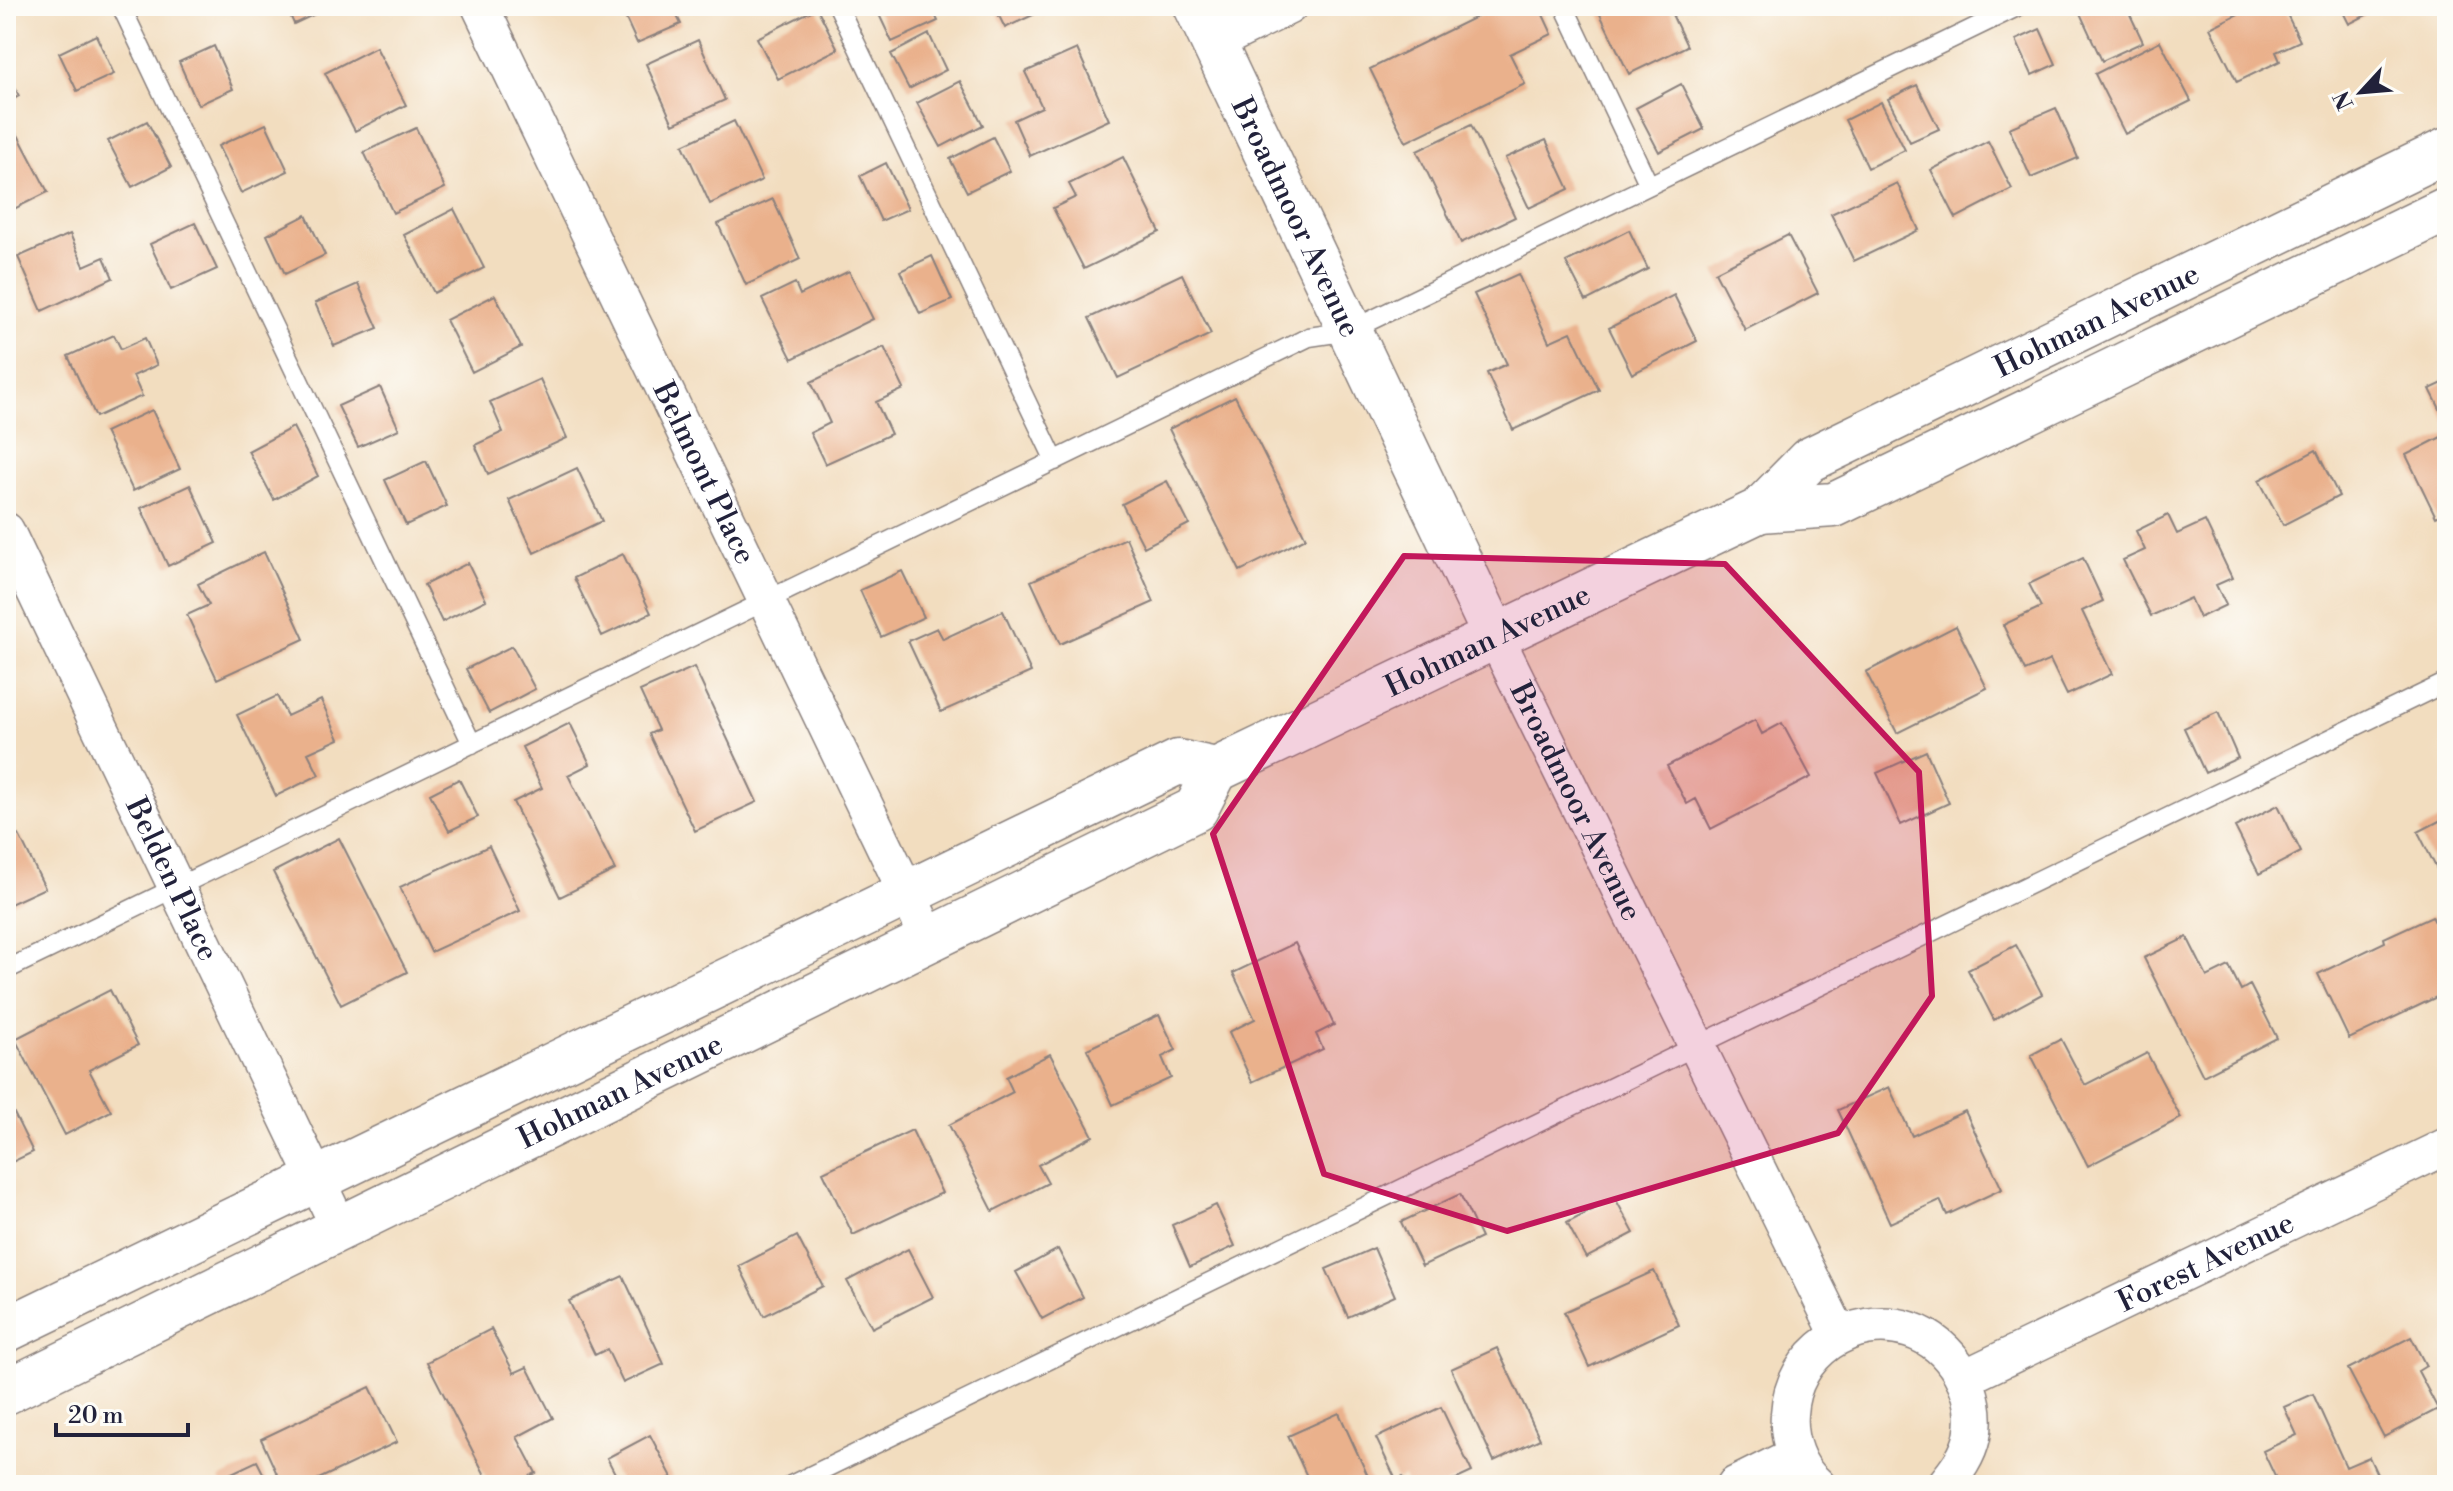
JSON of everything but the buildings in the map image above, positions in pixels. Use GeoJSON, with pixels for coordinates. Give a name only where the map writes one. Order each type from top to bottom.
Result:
{"type":"FeatureCollection","features":[{"type":"Feature","properties":{"kind":"main road","name":"Broadmoor Avenue"},"geometry":{"type":"LineString","coordinates":[[1205,25],[1496,638]]}},
{"type":"Feature","properties":{"kind":"main road","name":"Hohman Avenue"},"geometry":{"type":"LineString","coordinates":[[6,1330],[1178,762],[1216,770],[1496,638],[1760,510],[1809,460],[2447,150]]}},
{"type":"Feature","properties":{"kind":"main road","name":"Hohman Avenue"},"geometry":{"type":"LineString","coordinates":[[1760,510],[1834,505],[2447,209]]}},
{"type":"Feature","properties":{"kind":"main road","name":"Hohman Avenue"},"geometry":{"type":"LineString","coordinates":[[6,1392],[1196,809],[1216,770]]}},
{"type":"Feature","properties":{"kind":"street","name":"Belmont Place"},"geometry":{"type":"LineString","coordinates":[[480,6],[929,939]]}},
{"type":"Feature","properties":{"kind":"street"},"geometry":{"type":"LineString","coordinates":[[1205,25],[1289,6]]}},
{"type":"Feature","properties":{"kind":"street","name":"Belden Place"},"geometry":{"type":"LineString","coordinates":[[6,531],[340,1229]]}},
{"type":"Feature","properties":{"kind":"street","name":"Broadmoor Avenue"},"geometry":{"type":"LineString","coordinates":[[1496,638],[1839,1335]]}},
{"type":"Feature","properties":{"kind":"street","name":"Forest Avenue"},"geometry":{"type":"LineString","coordinates":[[1964,1378],[2447,1146]]}},
{"type":"Feature","properties":{"kind":"street"},"geometry":{"type":"LineString","coordinates":[[1817,1485],[1795,1455],[1788,1428],[1789,1400],[1799,1373],[1816,1351],[1839,1335],[1862,1327],[1887,1325],[1911,1330],[1942,1350],[1964,1378],[1973,1407],[1972,1437],[1962,1464],[1945,1485]]}},
{"type":"Feature","properties":{"kind":"street"},"geometry":{"type":"LineString","coordinates":[[1735,1485],[1795,1455]]}},
{"type":"Feature","properties":{"kind":"lane"},"geometry":{"type":"LineString","coordinates":[[121,6],[472,744]]}},
{"type":"Feature","properties":{"kind":"lane"},"geometry":{"type":"LineString","coordinates":[[838,6],[1055,461]]}},
{"type":"Feature","properties":{"kind":"lane"},"geometry":{"type":"LineString","coordinates":[[1564,6],[1649,185]]}},
{"type":"Feature","properties":{"kind":"lane"},"geometry":{"type":"LineString","coordinates":[[6,970],[1309,337],[1349,331],[2019,6]]}},
{"type":"Feature","properties":{"kind":"lane"},"geometry":{"type":"LineString","coordinates":[[791,1485],[2447,682]]}},
{"type":"Feature","properties":{"kind":"highlighted area"},"geometry":{"type":"Polygon","coordinates":[[[1404,556],[1725,564],[1919,772],[1932,996],[1838,1133],[1507,1231],[1324,1174],[1213,834],[1404,556]]]}}]}
